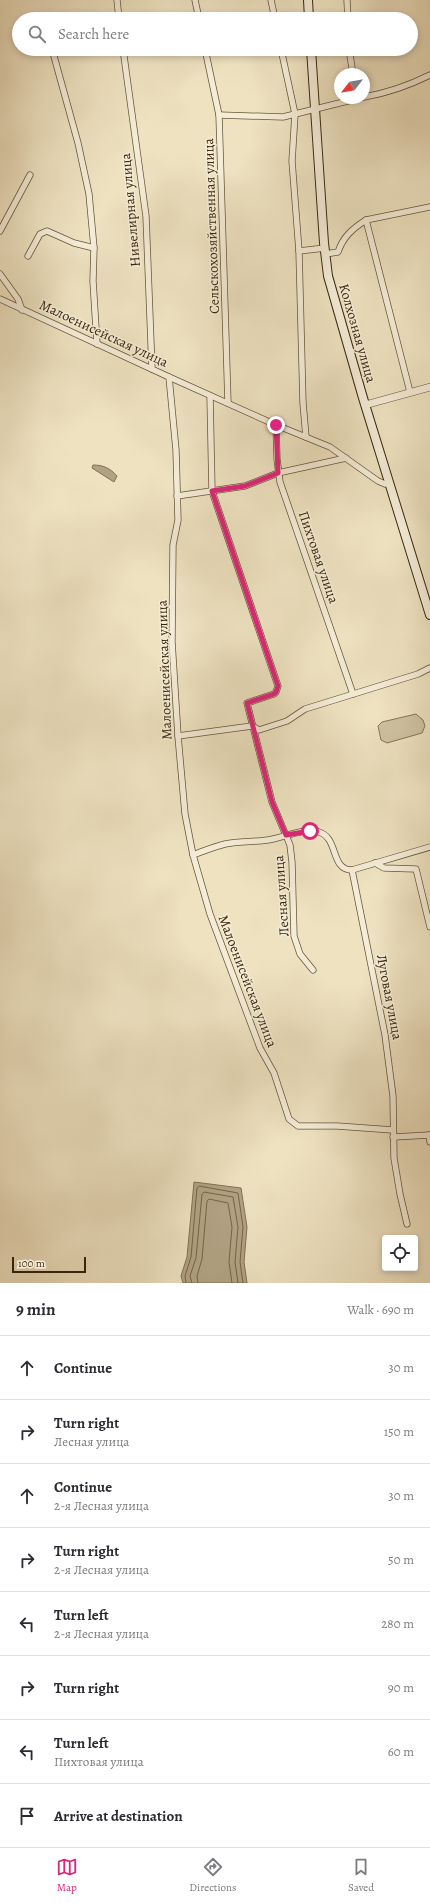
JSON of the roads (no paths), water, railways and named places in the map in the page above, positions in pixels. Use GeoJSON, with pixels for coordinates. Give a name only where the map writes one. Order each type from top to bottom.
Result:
{"type":"FeatureCollection","features":[{"type":"Feature","properties":{"kind":"main road"},"geometry":{"type":"LineString","coordinates":[[308,0],[309,12]]}},
{"type":"Feature","properties":{"kind":"main road","name":"Колхозная улица"},"geometry":{"type":"LineString","coordinates":[[311,56],[325,251],[333,295],[365,405],[430,615]]}},
{"type":"Feature","properties":{"kind":"street"},"geometry":{"type":"LineString","coordinates":[[117,0],[118,12]]}},
{"type":"Feature","properties":{"kind":"street"},"geometry":{"type":"LineString","coordinates":[[195,0],[198,12]]}},
{"type":"Feature","properties":{"kind":"street"},"geometry":{"type":"LineString","coordinates":[[270,0],[273,12]]}},
{"type":"Feature","properties":{"kind":"street"},"geometry":{"type":"LineString","coordinates":[[347,0],[348,12]]}},
{"type":"Feature","properties":{"kind":"street"},"geometry":{"type":"LineString","coordinates":[[54,56],[78,143],[89,194],[94,248],[97,344]]}},
{"type":"Feature","properties":{"kind":"street","name":"Нивелирная улица"},"geometry":{"type":"LineString","coordinates":[[124,56],[146,216],[152,369]]}},
{"type":"Feature","properties":{"kind":"street","name":"Сельскохозяйственная улица"},"geometry":{"type":"LineString","coordinates":[[207,56],[220,115],[228,403]]}},
{"type":"Feature","properties":{"kind":"street"},"geometry":{"type":"LineString","coordinates":[[283,56],[295,114],[292,161],[299,251],[306,437]]}},
{"type":"Feature","properties":{"kind":"street"},"geometry":{"type":"LineString","coordinates":[[350,56],[352,68]]}},
{"type":"Feature","properties":{"kind":"street"},"geometry":{"type":"LineString","coordinates":[[370,96],[384,94],[409,86],[430,75]]}},
{"type":"Feature","properties":{"kind":"street"},"geometry":{"type":"LineString","coordinates":[[220,115],[283,117],[334,104]]}},
{"type":"Feature","properties":{"kind":"street"},"geometry":{"type":"LineString","coordinates":[[0,231],[30,175]]}},
{"type":"Feature","properties":{"kind":"street"},"geometry":{"type":"LineString","coordinates":[[299,251],[338,252],[342,241],[352,230],[366,220],[430,207]]}},
{"type":"Feature","properties":{"kind":"street"},"geometry":{"type":"LineString","coordinates":[[366,220],[410,392]]}},
{"type":"Feature","properties":{"kind":"street"},"geometry":{"type":"LineString","coordinates":[[28,256],[40,234],[47,231],[74,243],[94,248]]}},
{"type":"Feature","properties":{"kind":"street"},"geometry":{"type":"LineString","coordinates":[[0,274],[18,299],[22,310]]}},
{"type":"Feature","properties":{"kind":"street","name":"Малоенисейская улица"},"geometry":{"type":"LineString","coordinates":[[0,299],[170,377],[176,450],[178,520],[173,545],[172,642],[178,736],[185,814],[193,855],[210,914],[252,1030],[274,1073],[289,1119],[298,1126],[337,1126],[393,1130]]}},
{"type":"Feature","properties":{"kind":"street"},"geometry":{"type":"LineString","coordinates":[[170,377],[276,425],[330,447],[378,481],[385,484],[390,483]]}},
{"type":"Feature","properties":{"kind":"street"},"geometry":{"type":"LineString","coordinates":[[365,405],[430,386]]}},
{"type":"Feature","properties":{"kind":"street"},"geometry":{"type":"LineString","coordinates":[[210,396],[212,491]]}},
{"type":"Feature","properties":{"kind":"street","name":"Пихтовая улица"},"geometry":{"type":"LineString","coordinates":[[276,425],[278,473],[353,694]]}},
{"type":"Feature","properties":{"kind":"street"},"geometry":{"type":"LineString","coordinates":[[177,496],[245,486],[278,473],[346,458]]}},
{"type":"Feature","properties":{"kind":"street","name":"Лесная улица"},"geometry":{"type":"LineString","coordinates":[[212,491],[278,686],[274,694],[247,703],[272,802],[286,835],[292,862],[294,936],[300,954],[313,970]]}},
{"type":"Feature","properties":{"kind":"street"},"geometry":{"type":"LineString","coordinates":[[178,736],[252,726],[259,730],[287,721],[305,708],[418,674],[430,668]]}},
{"type":"Feature","properties":{"kind":"street"},"geometry":{"type":"LineString","coordinates":[[193,855],[225,844],[268,840],[286,835],[318,831],[330,842],[339,865],[343,869],[352,870],[430,847]]}},
{"type":"Feature","properties":{"kind":"street"},"geometry":{"type":"LineString","coordinates":[[375,863],[384,868],[416,869],[430,927]]}},
{"type":"Feature","properties":{"kind":"street","name":"Луговая улица"},"geometry":{"type":"LineString","coordinates":[[352,870],[385,1035],[393,1096],[394,1158],[407,1224]]}},
{"type":"Feature","properties":{"kind":"street"},"geometry":{"type":"LineString","coordinates":[[393,1137],[430,1135],[430,1142]]}},
{"type":"Feature","properties":{"kind":"water"},"geometry":{"type":"Polygon","coordinates":[[[93,465],[103,466],[112,471],[117,476],[114,482],[92,468],[93,465]]]}},
{"type":"Feature","properties":{"kind":"water"},"geometry":{"type":"Polygon","coordinates":[[[194,1182],[241,1188],[247,1227],[244,1262],[247,1283],[183,1283],[181,1276],[187,1257],[194,1182]]]}}]}
